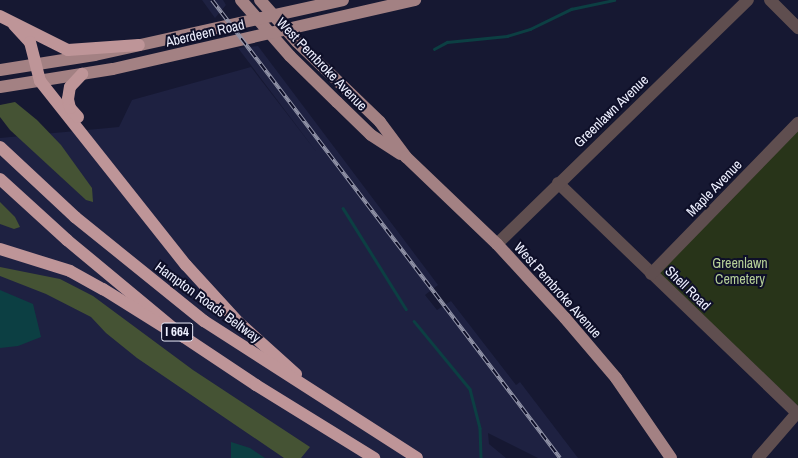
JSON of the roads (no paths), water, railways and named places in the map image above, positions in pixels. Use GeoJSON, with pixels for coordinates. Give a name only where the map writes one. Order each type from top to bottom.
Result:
{"type":"FeatureCollection","features":[{"type":"Feature","properties":{"kind":"highway"},"geometry":{"type":"LineString","coordinates":[[0,16],[14,25],[71,51],[105,46],[139,45]]}},
{"type":"Feature","properties":{"kind":"highway"},"geometry":{"type":"LineString","coordinates":[[14,25],[28,40],[40,81],[214,297],[319,395]]}},
{"type":"Feature","properties":{"kind":"highway"},"geometry":{"type":"LineString","coordinates":[[82,74],[70,87],[68,104],[101,147],[128,191]]}},
{"type":"Feature","properties":{"kind":"highway","name":"Hampton Roads Beltway"},"geometry":{"type":"LineString","coordinates":[[0,147],[74,217],[153,282],[204,321],[417,458]]}},
{"type":"Feature","properties":{"kind":"highway","name":"I 664"},"geometry":{"type":"LineString","coordinates":[[0,179],[67,240],[184,337],[256,385],[374,458]]}},
{"type":"Feature","properties":{"kind":"highway"},"geometry":{"type":"LineString","coordinates":[[0,249],[70,271],[103,289],[145,317],[184,337]]}},
{"type":"Feature","properties":{"kind":"main road","name":"West Pembroke Avenue"},"geometry":{"type":"LineString","coordinates":[[241,0],[270,34],[371,135],[406,157]]}},
{"type":"Feature","properties":{"kind":"main road","name":"West Pembroke Avenue"},"geometry":{"type":"LineString","coordinates":[[260,0],[286,30],[380,122],[406,157],[497,244],[616,378],[671,458]]}},
{"type":"Feature","properties":{"kind":"main road","name":"Aberdeen Road"},"geometry":{"type":"LineString","coordinates":[[0,70],[36,65],[139,45],[258,20],[343,0]]}},
{"type":"Feature","properties":{"kind":"main road","name":"Aberdeen Road"},"geometry":{"type":"LineString","coordinates":[[0,87],[82,74],[270,34],[415,0]]}},
{"type":"Feature","properties":{"kind":"street","name":"Greenlawn Avenue"},"geometry":{"type":"LineString","coordinates":[[497,244],[558,183],[748,0]]}},
{"type":"Feature","properties":{"kind":"street"},"geometry":{"type":"LineString","coordinates":[[770,0],[798,28]]}},
{"type":"Feature","properties":{"kind":"street","name":"Maple Avenue"},"geometry":{"type":"LineString","coordinates":[[651,274],[798,123]]}},
{"type":"Feature","properties":{"kind":"street","name":"Shell Road"},"geometry":{"type":"LineString","coordinates":[[558,183],[797,413]]}},
{"type":"Feature","properties":{"kind":"street"},"geometry":{"type":"LineString","coordinates":[[758,458],[797,413]]}},
{"type":"Feature","properties":{"kind":"waterway"},"geometry":{"type":"LineString","coordinates":[[434,49],[447,42],[507,36],[530,29],[571,9],[614,0]]}},
{"type":"Feature","properties":{"kind":"waterway"},"geometry":{"type":"LineString","coordinates":[[343,208],[406,309]]}},
{"type":"Feature","properties":{"kind":"waterway"},"geometry":{"type":"LineString","coordinates":[[414,321],[470,389],[480,428],[481,458]]}},
{"type":"Feature","properties":{"kind":"railway"},"geometry":{"type":"LineString","coordinates":[[212,0],[560,458]]}},
{"type":"Feature","properties":{"kind":"park label","name":"Greenlawn Cemetery"},"geometry":{"type":"Point","coordinates":[740,272]}}]}
